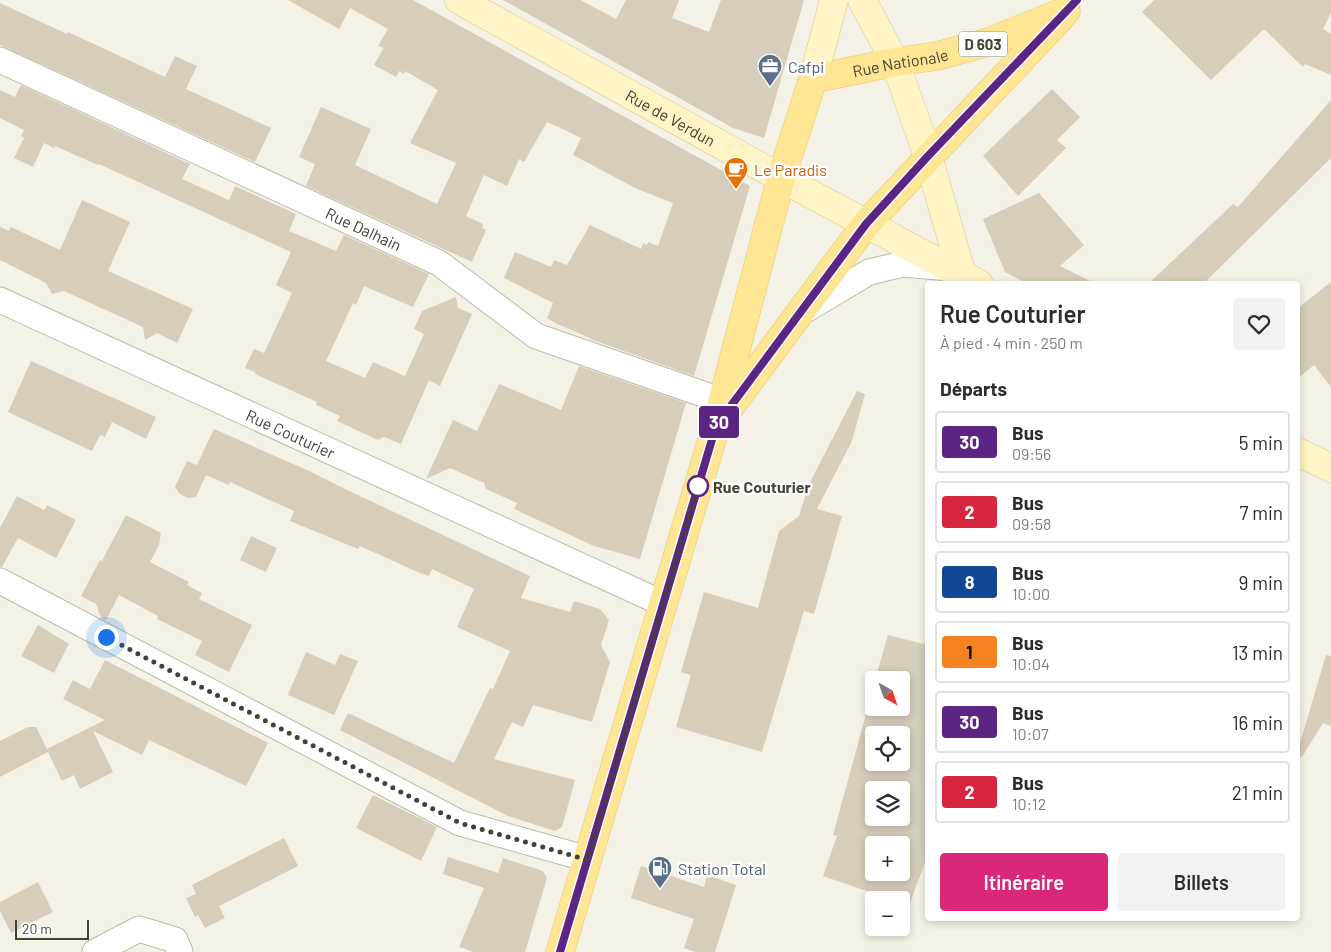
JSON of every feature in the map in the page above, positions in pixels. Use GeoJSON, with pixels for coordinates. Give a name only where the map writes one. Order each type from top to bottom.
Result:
{"type":"FeatureCollection","features":[{"type":"Feature","properties":{"kind":"main road","name":"Rue de Verdun"},"geometry":{"type":"LineString","coordinates":[[460,0],[781,178],[964,276]]}},
{"type":"Feature","properties":{"kind":"main road","name":"Rue Nationale"},"geometry":{"type":"LineString","coordinates":[[560,952],[720,413],[781,178],[814,79],[834,0]]}},
{"type":"Feature","properties":{"kind":"main road"},"geometry":{"type":"LineString","coordinates":[[862,0],[895,62],[928,156],[964,276]]}},
{"type":"Feature","properties":{"kind":"main road","name":"Rue Nationale"},"geometry":{"type":"LineString","coordinates":[[814,79],[895,62],[938,56],[989,42],[1072,6]]}},
{"type":"Feature","properties":{"kind":"main road","name":"Rue Nationale"},"geometry":{"type":"LineString","coordinates":[[720,413],[800,314],[866,224],[928,156],[1072,6]]}},
{"type":"Feature","properties":{"kind":"main road"},"geometry":{"type":"LineString","coordinates":[[1300,453],[1331,468]]}},
{"type":"Feature","properties":{"kind":"street","name":"Rue Dalhain"},"geometry":{"type":"LineString","coordinates":[[0,60],[439,263],[536,336],[720,413]]}},
{"type":"Feature","properties":{"kind":"street"},"geometry":{"type":"LineString","coordinates":[[800,314],[869,272],[903,264],[964,276]]}},
{"type":"Feature","properties":{"kind":"street","name":"Rue Couturier"},"geometry":{"type":"LineString","coordinates":[[0,300],[664,604]]}},
{"type":"Feature","properties":{"kind":"street"},"geometry":{"type":"LineString","coordinates":[[0,581],[460,823],[588,860]]}},
{"type":"Feature","properties":{"kind":"street"},"geometry":{"type":"LineString","coordinates":[[95,952],[139,929],[175,940],[180,952]]}},
{"type":"Feature","properties":{"kind":"building"},"geometry":{"type":"Polygon","coordinates":[[[288,0],[413,0],[750,186],[694,376],[590,339],[557,324],[547,318],[553,303],[504,278],[515,252],[551,267],[554,260],[567,265],[590,225],[641,249],[643,243],[647,245],[648,242],[658,246],[673,203],[637,189],[573,155],[581,138],[563,129],[547,122],[524,162],[519,159],[507,186],[484,175],[466,216],[483,224],[482,228],[486,230],[472,262],[306,186],[315,164],[299,157],[321,107],[371,129],[355,165],[437,204],[456,163],[410,143],[438,90],[405,71],[404,74],[399,71],[396,77],[374,65],[384,48],[378,46],[388,29],[350,8],[339,29],[288,0]]]}},
{"type":"Feature","properties":{"kind":"building"},"geometry":{"type":"Polygon","coordinates":[[[503,0],[580,0],[616,19],[626,0],[679,0],[672,18],[709,32],[721,0],[804,0],[764,138],[733,128],[503,0]]]}},
{"type":"Feature","properties":{"kind":"building"},"geometry":{"type":"Polygon","coordinates":[[[1154,0],[1331,0],[1331,13],[1323,29],[1331,34],[1331,75],[1305,64],[1303,67],[1264,29],[1211,80],[1142,12],[1154,0]]]}},
{"type":"Feature","properties":{"kind":"building"},"geometry":{"type":"Polygon","coordinates":[[[0,3],[165,77],[175,56],[197,66],[186,89],[271,128],[255,162],[0,45],[0,3]]]}},
{"type":"Feature","properties":{"kind":"building"},"geometry":{"type":"Polygon","coordinates":[[[21,85],[190,164],[182,179],[229,200],[235,186],[296,214],[289,231],[336,251],[344,235],[429,274],[413,307],[364,286],[356,305],[353,303],[326,361],[365,378],[373,362],[405,376],[424,334],[414,329],[422,311],[456,297],[458,308],[472,314],[440,386],[429,380],[401,444],[384,437],[378,440],[337,421],[340,416],[316,405],[317,402],[245,368],[254,349],[264,353],[292,293],[276,285],[291,252],[99,164],[55,146],[54,148],[44,143],[33,167],[14,158],[24,138],[21,136],[24,130],[0,118],[0,90],[15,97],[21,85]]]}},
{"type":"Feature","properties":{"kind":"building"},"geometry":{"type":"Polygon","coordinates":[[[1052,89],[1080,117],[1057,140],[1066,148],[1018,196],[983,156],[1052,89]]]}},
{"type":"Feature","properties":{"kind":"building"},"geometry":{"type":"Polygon","coordinates":[[[1331,100],[1331,158],[1206,281],[1151,281],[1233,204],[1238,207],[1331,100]]]}},
{"type":"Feature","properties":{"kind":"building"},"geometry":{"type":"Polygon","coordinates":[[[1039,193],[1084,245],[1060,266],[1090,281],[1022,281],[1005,272],[983,219],[1039,193]]]}},
{"type":"Feature","properties":{"kind":"building"},"geometry":{"type":"Polygon","coordinates":[[[82,200],[130,222],[108,271],[193,309],[177,343],[157,333],[145,340],[143,327],[64,291],[52,294],[46,283],[0,260],[0,227],[9,231],[11,227],[60,250],[82,200]]]}},
{"type":"Feature","properties":{"kind":"building"},"geometry":{"type":"Polygon","coordinates":[[[1331,282],[1331,387],[1314,365],[1300,376],[1300,306],[1331,282]]]}},
{"type":"Feature","properties":{"kind":"building"},"geometry":{"type":"Polygon","coordinates":[[[31,361],[156,417],[146,439],[112,422],[105,437],[100,435],[92,451],[8,412],[31,361]]]}},
{"type":"Feature","properties":{"kind":"building"},"geometry":{"type":"Polygon","coordinates":[[[579,366],[686,403],[640,559],[594,546],[514,509],[517,503],[486,489],[484,483],[450,468],[426,479],[453,420],[477,431],[499,384],[561,410],[579,366]]]}},
{"type":"Feature","properties":{"kind":"building"},"geometry":{"type":"Polygon","coordinates":[[[857,391],[865,394],[852,441],[817,509],[842,516],[814,614],[804,611],[762,752],[676,727],[691,675],[681,672],[704,592],[758,608],[779,531],[799,516],[806,490],[857,391]]]}},
{"type":"Feature","properties":{"kind":"building"},"geometry":{"type":"Polygon","coordinates":[[[214,429],[307,470],[530,576],[521,598],[570,612],[574,601],[600,609],[609,620],[601,645],[610,662],[592,722],[533,705],[523,727],[512,722],[494,759],[575,780],[562,827],[555,831],[508,816],[340,730],[348,713],[454,763],[490,688],[493,689],[510,651],[457,627],[474,589],[432,569],[429,576],[420,573],[360,546],[358,549],[290,521],[294,511],[230,482],[229,485],[206,475],[196,497],[188,498],[180,494],[175,487],[187,461],[197,465],[214,429]]]}},
{"type":"Feature","properties":{"kind":"building"},"geometry":{"type":"Polygon","coordinates":[[[17,496],[44,510],[47,505],[76,520],[56,558],[18,538],[2,567],[0,567],[0,528],[17,496]]]}},
{"type":"Feature","properties":{"kind":"building"},"geometry":{"type":"Polygon","coordinates":[[[126,515],[161,533],[159,545],[150,562],[189,582],[187,585],[202,593],[199,599],[252,625],[229,672],[195,655],[202,641],[157,619],[158,616],[119,595],[106,620],[101,618],[96,604],[81,596],[126,515]]]}},
{"type":"Feature","properties":{"kind":"building"},"geometry":{"type":"Polygon","coordinates":[[[251,536],[277,548],[266,572],[240,560],[251,536]]]}},
{"type":"Feature","properties":{"kind":"building"},"geometry":{"type":"Polygon","coordinates":[[[38,625],[69,644],[54,673],[21,656],[38,625]]]}},
{"type":"Feature","properties":{"kind":"building"},"geometry":{"type":"Polygon","coordinates":[[[888,635],[925,644],[925,862],[910,903],[910,891],[866,891],[823,876],[837,836],[833,835],[866,716],[910,716],[910,671],[878,671],[888,635]]]}},
{"type":"Feature","properties":{"kind":"building"},"geometry":{"type":"Polygon","coordinates":[[[306,652],[335,665],[340,654],[358,661],[334,715],[288,695],[306,652]]]}},
{"type":"Feature","properties":{"kind":"building"},"geometry":{"type":"Polygon","coordinates":[[[1326,655],[1331,656],[1331,726],[1323,723],[1302,757],[1300,756],[1300,743],[1326,655]]]}},
{"type":"Feature","properties":{"kind":"building"},"geometry":{"type":"Polygon","coordinates":[[[105,660],[268,743],[246,786],[149,740],[142,755],[93,731],[113,772],[80,789],[74,775],[62,781],[48,752],[0,777],[0,741],[28,727],[36,727],[47,749],[105,720],[63,699],[73,680],[90,689],[105,660]]]}},
{"type":"Feature","properties":{"kind":"building"},"geometry":{"type":"Polygon","coordinates":[[[373,795],[437,827],[421,861],[356,828],[373,795]]]}},
{"type":"Feature","properties":{"kind":"building"},"geometry":{"type":"Polygon","coordinates":[[[284,838],[298,866],[219,906],[225,918],[205,928],[198,915],[195,917],[186,898],[196,894],[192,885],[284,838]]]}},
{"type":"Feature","properties":{"kind":"building"},"geometry":{"type":"Polygon","coordinates":[[[448,857],[498,873],[503,858],[543,871],[547,878],[525,952],[473,952],[459,947],[484,888],[443,874],[448,857]]]}},
{"type":"Feature","properties":{"kind":"building"},"geometry":{"type":"Polygon","coordinates":[[[641,866],[704,887],[707,875],[736,885],[715,952],[695,952],[684,948],[694,919],[631,898],[641,866]]]}},
{"type":"Feature","properties":{"kind":"building"},"geometry":{"type":"Polygon","coordinates":[[[38,882],[53,912],[11,933],[0,911],[0,902],[38,882]]]}},
{"type":"Feature","properties":{"kind":"bus line","name":"30"},"geometry":{"type":"LineString","coordinates":[[560,952],[716,426],[866,224],[1077,0]]}},
{"type":"Feature","properties":{"kind":"place","name":"Cafpi"},"geometry":{"type":"Point","coordinates":[770,87]}},
{"type":"Feature","properties":{"kind":"place","name":"Le Paradis"},"geometry":{"type":"Point","coordinates":[736,190]}},
{"type":"Feature","properties":{"kind":"place","name":"Rue Couturier"},"geometry":{"type":"Point","coordinates":[698,486]}},
{"type":"Feature","properties":{"kind":"place","name":"Station Total"},"geometry":{"type":"Point","coordinates":[660,889]}},
{"type":"Feature","properties":{"kind":"route"},"geometry":{"type":"LineString","coordinates":[[106,637],[460,823],[588,860],[700,479],[698,486]]}}]}
